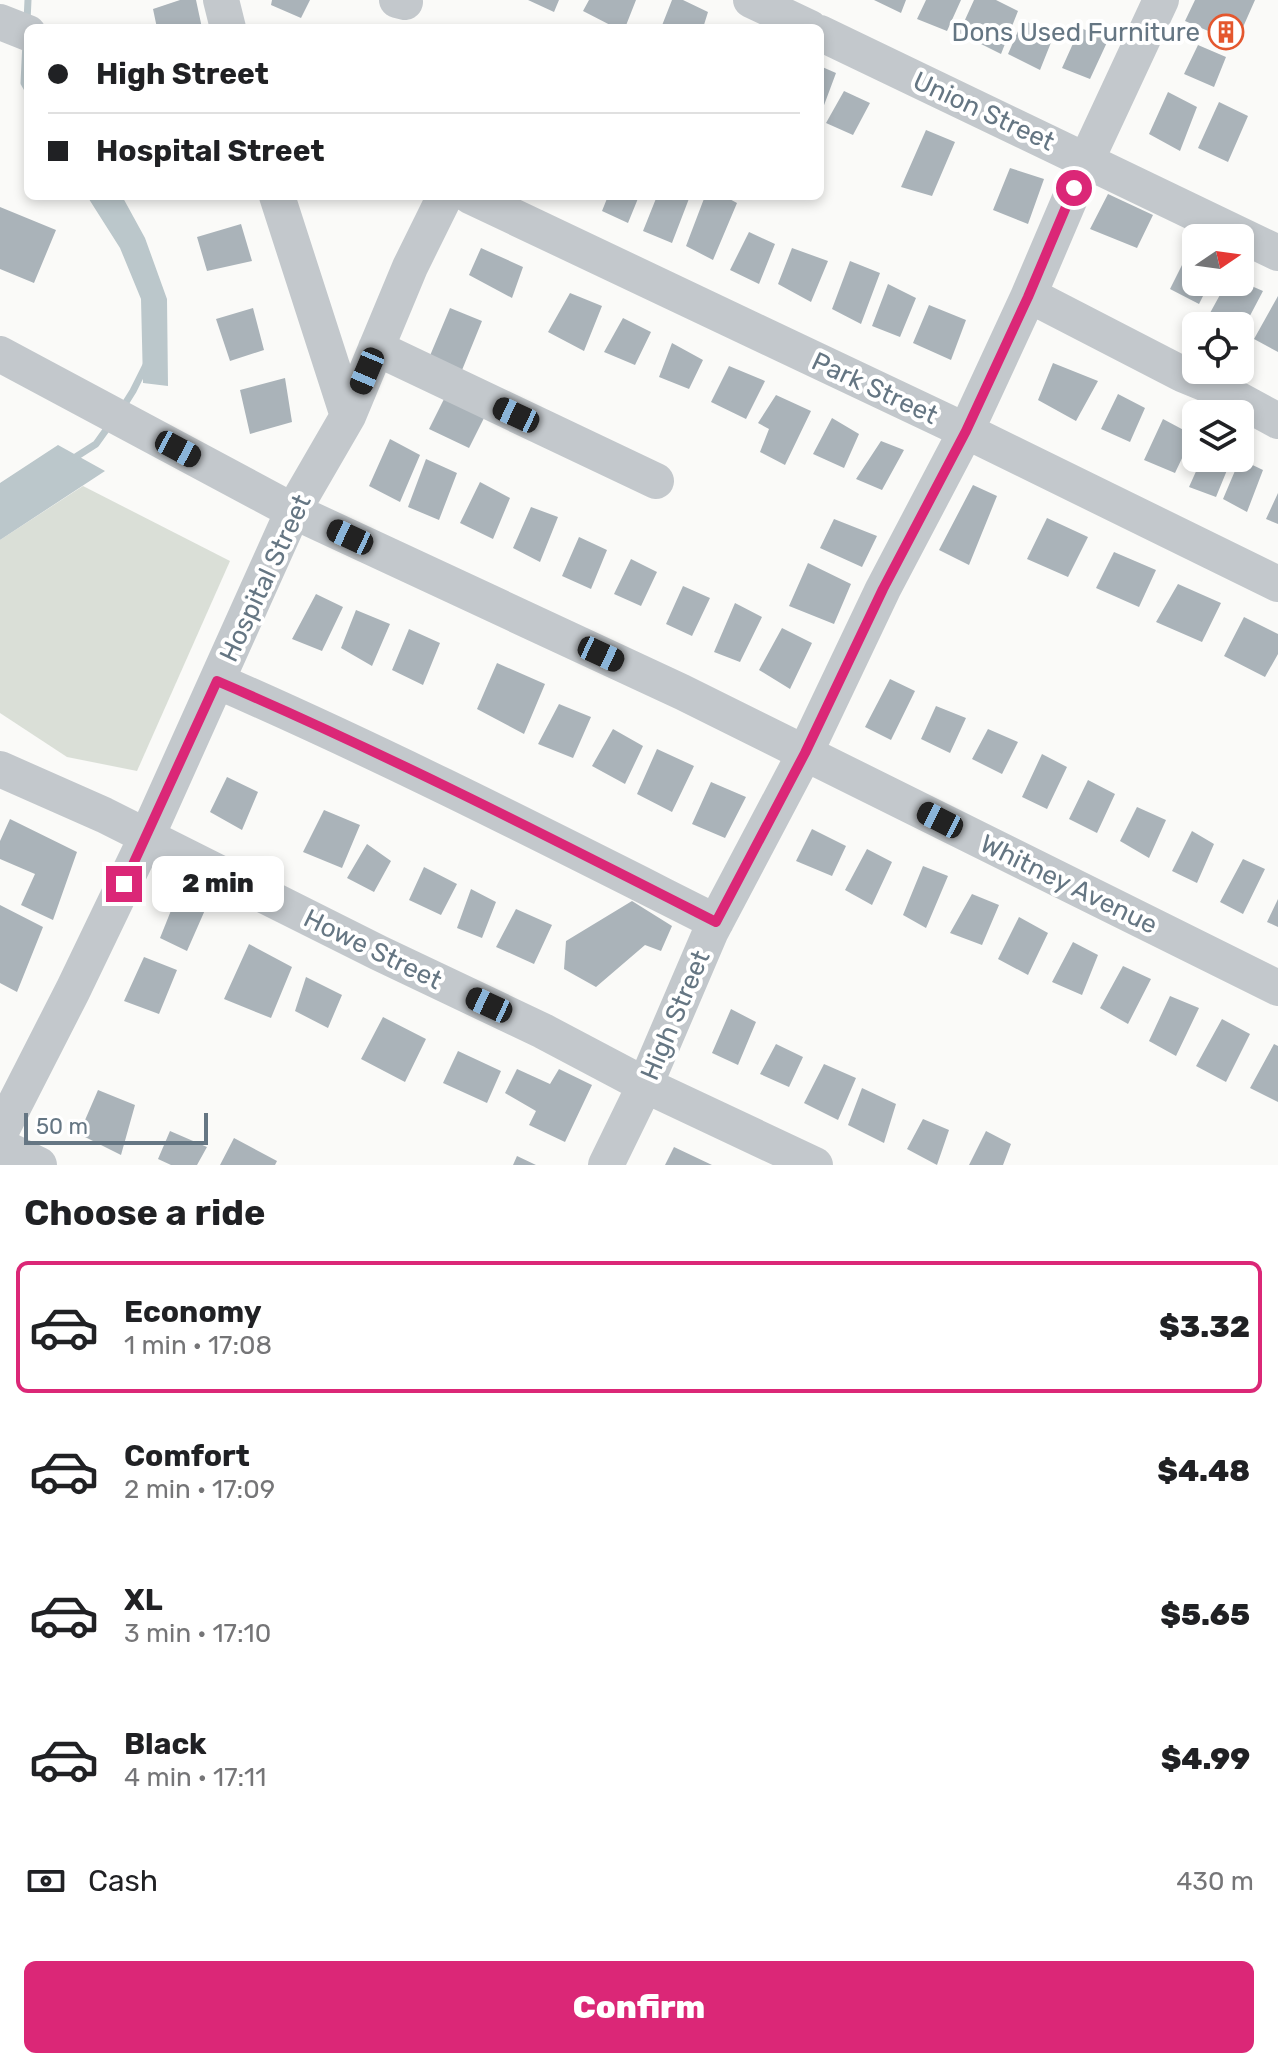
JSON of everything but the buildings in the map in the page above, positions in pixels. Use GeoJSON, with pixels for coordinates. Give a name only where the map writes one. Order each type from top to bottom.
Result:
{"type":"FeatureCollection","features":[{"type":"Feature","properties":{"kind":"street"},"geometry":{"type":"LineString","coordinates":[[221,0],[227,24]]}},
{"type":"Feature","properties":{"kind":"street"},"geometry":{"type":"LineString","coordinates":[[751,0],[802,24]]}},
{"type":"Feature","properties":{"kind":"street","name":"High Street"},"geometry":{"type":"LineString","coordinates":[[606,1165],[645,1085],[716,922],[805,753],[883,589],[966,431],[1161,0]]}},
{"type":"Feature","properties":{"kind":"street"},"geometry":{"type":"LineString","coordinates":[[0,22],[24,31]]}},
{"type":"Feature","properties":{"kind":"street","name":"Union Street"},"geometry":{"type":"LineString","coordinates":[[824,35],[1278,253]]}},
{"type":"Feature","properties":{"kind":"street"},"geometry":{"type":"LineString","coordinates":[[278,200],[348,416]]}},
{"type":"Feature","properties":{"kind":"street","name":"Hospital Street"},"geometry":{"type":"LineString","coordinates":[[0,1133],[147,836],[293,511],[348,416],[410,267],[443,200]]}},
{"type":"Feature","properties":{"kind":"street","name":"Park Street"},"geometry":{"type":"LineString","coordinates":[[478,200],[966,431],[1278,584]]}},
{"type":"Feature","properties":{"kind":"street"},"geometry":{"type":"LineString","coordinates":[[1029,295],[1278,421]]}},
{"type":"Feature","properties":{"kind":"street"},"geometry":{"type":"LineString","coordinates":[[376,348],[656,481]]}},
{"type":"Feature","properties":{"kind":"street","name":"Whitney Avenue"},"geometry":{"type":"LineString","coordinates":[[0,354],[293,511],[682,692],[1278,988]]}},
{"type":"Feature","properties":{"kind":"street"},"geometry":{"type":"LineString","coordinates":[[217,681],[468,797],[716,922]]}},
{"type":"Feature","properties":{"kind":"street","name":"Howe Street"},"geometry":{"type":"LineString","coordinates":[[0,769],[147,836],[379,953],[543,1031],[645,1085],[815,1165]]}},
{"type":"Feature","properties":{"kind":"street"},"geometry":{"type":"LineString","coordinates":[[0,1146],[39,1165]]}},
{"type":"Feature","properties":{"kind":"shaded area"},"geometry":{"type":"Polygon","coordinates":[[[90,200],[124,200],[145,238],[167,299],[168,386],[143,383],[141,299],[120,248],[90,200]]]}},
{"type":"Feature","properties":{"kind":"shaded area"},"geometry":{"type":"Polygon","coordinates":[[[58,445],[105,471],[0,540],[0,483],[58,445]]]}},
{"type":"Feature","properties":{"kind":"shaded area"},"geometry":{"type":"Polygon","coordinates":[[[83,486],[230,561],[137,771],[67,757],[0,713],[0,540],[83,486]]]}},
{"type":"Feature","properties":{"kind":"waterway"},"geometry":{"type":"LineString","coordinates":[[27,21],[28,0]]}},
{"type":"Feature","properties":{"kind":"waterway"},"geometry":{"type":"LineString","coordinates":[[123,407],[146,365]]}},
{"type":"Feature","properties":{"kind":"waterway"},"geometry":{"type":"LineString","coordinates":[[71,460],[96,444],[111,423]]}},
{"type":"Feature","properties":{"kind":"place","name":"Dons Used Furniture"},"geometry":{"type":"Point","coordinates":[1226,32]}},
{"type":"Feature","properties":{"kind":"route"},"geometry":{"type":"LineString","coordinates":[[124,884],[217,681],[468,797],[716,922],[805,753],[883,589],[966,431],[1074,188]]}}]}
